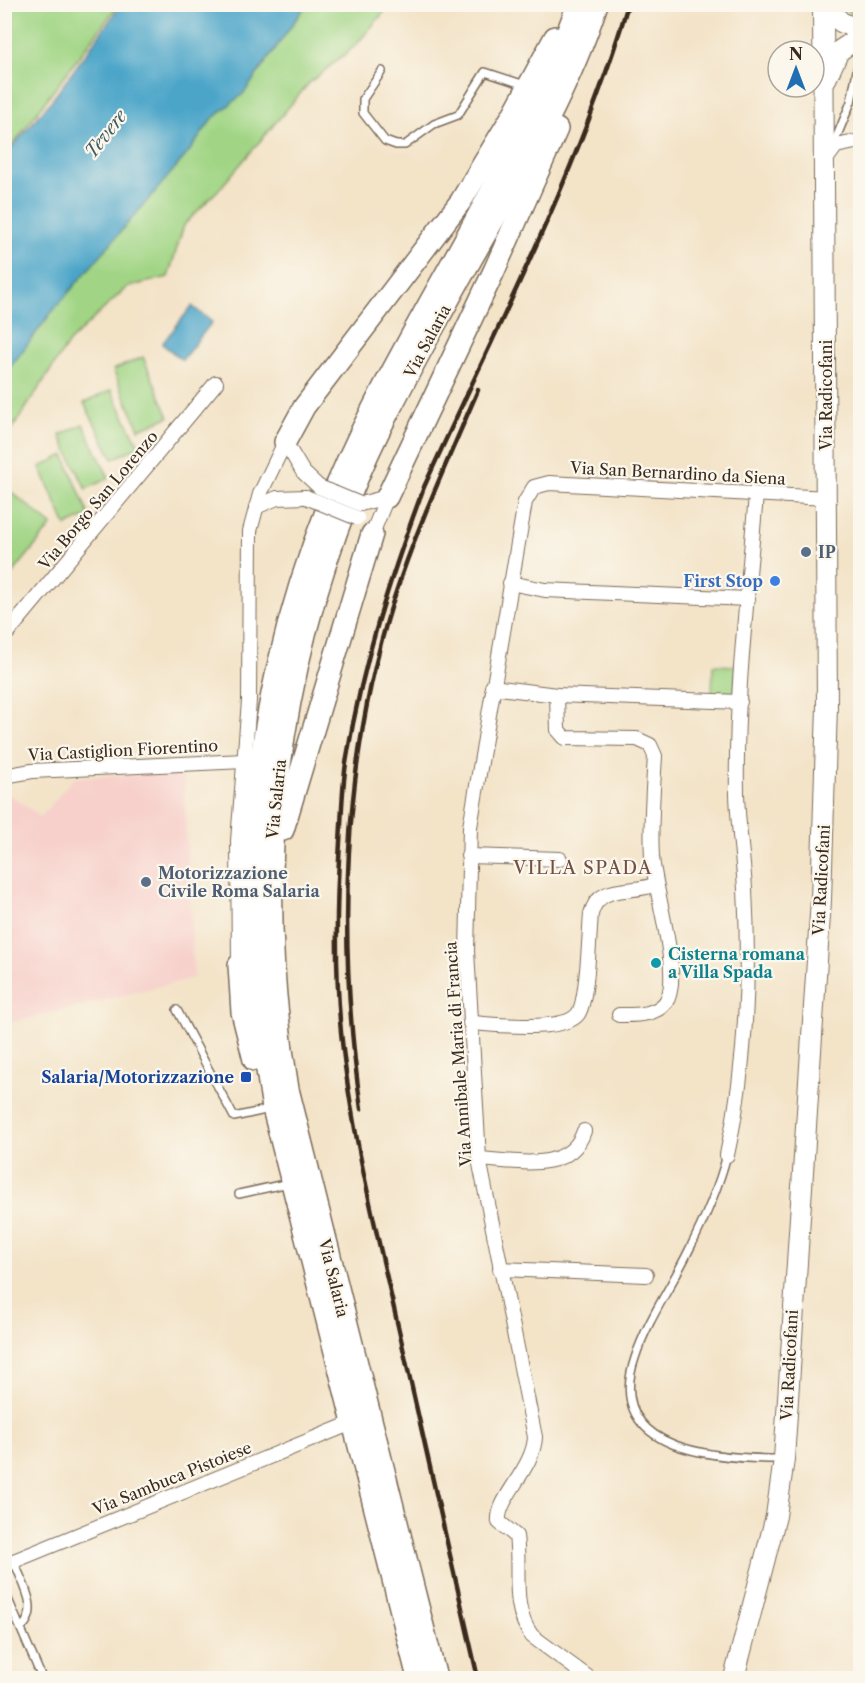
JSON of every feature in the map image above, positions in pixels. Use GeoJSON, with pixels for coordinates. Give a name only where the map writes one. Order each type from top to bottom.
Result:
{"type":"FeatureCollection","features":[{"type":"Feature","properties":{"kind":"main road"},"geometry":{"type":"LineString","coordinates":[[285,442],[304,407],[465,195],[548,47],[578,4]]}},
{"type":"Feature","properties":{"kind":"main road","name":"Via Salaria"},"geometry":{"type":"LineString","coordinates":[[418,1678],[273,1108],[256,982],[252,856],[262,758],[277,671],[309,556],[348,458],[540,97],[578,4]]}},
{"type":"Feature","properties":{"kind":"main road","name":"Via Salaria"},"geometry":{"type":"LineString","coordinates":[[436,1678],[290,1097],[277,1014],[270,883],[272,832],[286,716],[305,629],[329,551],[353,489],[390,409],[571,73],[597,4]]}},
{"type":"Feature","properties":{"kind":"main road"},"geometry":{"type":"LineString","coordinates":[[387,497],[494,271],[557,129],[564,111],[571,73]]}},
{"type":"Feature","properties":{"kind":"main road"},"geometry":{"type":"LineString","coordinates":[[270,883],[288,807],[372,534]]}},
{"type":"Feature","properties":{"kind":"main road"},"geometry":{"type":"LineString","coordinates":[[239,965],[244,1026],[273,1108]]}},
{"type":"Feature","properties":{"kind":"street"},"geometry":{"type":"LineString","coordinates":[[823,4],[857,37]]}},
{"type":"Feature","properties":{"kind":"street","name":"Via Radicofani"},"geometry":{"type":"LineString","coordinates":[[822,38],[823,4]]}},
{"type":"Feature","properties":{"kind":"street"},"geometry":{"type":"LineString","coordinates":[[822,38],[857,37]]}},
{"type":"Feature","properties":{"kind":"street"},"geometry":{"type":"LineString","coordinates":[[826,82],[836,55],[857,37]]}},
{"type":"Feature","properties":{"kind":"street","name":"Via Radicofani"},"geometry":{"type":"LineString","coordinates":[[732,1677],[776,1515],[784,1459],[821,900],[827,706],[828,155],[825,99]]}},
{"type":"Feature","properties":{"kind":"street"},"geometry":{"type":"LineString","coordinates":[[828,155],[842,144],[859,141]]}},
{"type":"Feature","properties":{"kind":"street","name":"Via Borgo San Lorenzo"},"geometry":{"type":"LineString","coordinates":[[4,637],[216,383]]}},
{"type":"Feature","properties":{"kind":"street"},"geometry":{"type":"LineString","coordinates":[[285,442],[303,472],[316,485],[359,511],[372,534]]}},
{"type":"Feature","properties":{"kind":"street","name":"Via Salaria"},"geometry":{"type":"LineString","coordinates":[[239,965],[238,864],[250,669],[250,531],[256,507],[285,442]]}},
{"type":"Feature","properties":{"kind":"street","name":"Via San Bernardino da Siena"},"geometry":{"type":"LineString","coordinates":[[530,491],[544,483],[579,483],[827,498]]}},
{"type":"Feature","properties":{"kind":"street","name":"Via Annibale Maria di Francia"},"geometry":{"type":"LineString","coordinates":[[530,491],[525,502],[510,584],[472,811],[468,855],[467,951],[470,1023],[479,1159],[535,1437],[532,1455],[501,1507],[499,1522],[516,1536],[518,1598],[526,1628],[532,1636],[583,1677]]}},
{"type":"Feature","properties":{"kind":"street"},"geometry":{"type":"LineString","coordinates":[[727,1155],[741,1086],[745,1030],[745,891],[737,793],[740,702],[756,495]]}},
{"type":"Feature","properties":{"kind":"street"},"geometry":{"type":"LineString","coordinates":[[256,507],[277,498],[306,496],[359,511],[387,497]]}},
{"type":"Feature","properties":{"kind":"street"},"geometry":{"type":"LineString","coordinates":[[372,534],[387,497]]}},
{"type":"Feature","properties":{"kind":"street"},"geometry":{"type":"LineString","coordinates":[[510,584],[545,590],[748,599]]}},
{"type":"Feature","properties":{"kind":"street"},"geometry":{"type":"LineString","coordinates":[[492,687],[556,695],[740,702]]}},
{"type":"Feature","properties":{"kind":"street"},"geometry":{"type":"LineString","coordinates":[[556,695],[558,730],[565,738],[638,739],[650,745],[654,750],[652,850],[668,947],[671,981],[669,997],[652,1012],[619,1015]]}},
{"type":"Feature","properties":{"kind":"street","name":"Via Castiglion Fiorentino"},"geometry":{"type":"LineString","coordinates":[[4,776],[54,770],[244,761]]}},
{"type":"Feature","properties":{"kind":"street"},"geometry":{"type":"LineString","coordinates":[[468,855],[560,860]]}},
{"type":"Feature","properties":{"kind":"street"},"geometry":{"type":"LineString","coordinates":[[470,1023],[557,1025],[573,1019],[582,1003],[591,914],[595,901],[605,893],[656,884]]}},
{"type":"Feature","properties":{"kind":"street"},"geometry":{"type":"LineString","coordinates":[[479,1159],[528,1161],[558,1159],[575,1150],[584,1131]]}},
{"type":"Feature","properties":{"kind":"street"},"geometry":{"type":"LineString","coordinates":[[501,1269],[646,1275]]}},
{"type":"Feature","properties":{"kind":"street","name":"Via Sambuca Pistoiese"},"geometry":{"type":"LineString","coordinates":[[9,1563],[352,1423]]}},
{"type":"Feature","properties":{"kind":"lane"},"geometry":{"type":"LineString","coordinates":[[828,155],[851,102],[857,37]]}},
{"type":"Feature","properties":{"kind":"lane"},"geometry":{"type":"LineString","coordinates":[[382,71],[363,99],[363,113],[386,141],[396,146],[405,144],[434,124],[458,115],[485,72],[528,86]]}},
{"type":"Feature","properties":{"kind":"lane"},"geometry":{"type":"LineString","coordinates":[[177,1010],[234,1117],[273,1108]]}},
{"type":"Feature","properties":{"kind":"lane"},"geometry":{"type":"LineString","coordinates":[[727,1155],[702,1224],[635,1357],[631,1395],[634,1410],[643,1425],[658,1437],[675,1446],[691,1452],[729,1458],[784,1459]]}},
{"type":"Feature","properties":{"kind":"lane"},"geometry":{"type":"LineString","coordinates":[[239,1194],[291,1183]]}},
{"type":"Feature","properties":{"kind":"lane"},"geometry":{"type":"LineString","coordinates":[[9,1563],[30,1607],[28,1620],[21,1628]]}},
{"type":"Feature","properties":{"kind":"lane"},"geometry":{"type":"LineString","coordinates":[[4,1590],[42,1678]]}},
{"type":"Feature","properties":{"kind":"shaded area","name":"Motorizzazione Civile Roma Salaria"},"geometry":{"type":"Polygon","coordinates":[[[183,771],[194,978],[5,1024],[5,792],[41,817],[74,778],[183,771]]]}},
{"type":"Feature","properties":{"kind":"green space"},"geometry":{"type":"Polygon","coordinates":[[[4,5],[118,5],[5,155],[4,5]]]}},
{"type":"Feature","properties":{"kind":"green space"},"geometry":{"type":"Polygon","coordinates":[[[306,5],[390,5],[355,46],[309,83],[222,186],[184,225],[168,277],[127,287],[69,342],[5,440],[5,374],[51,313],[188,153],[212,119],[244,93],[306,5]]]}},
{"type":"Feature","properties":{"kind":"green space"},"geometry":{"type":"Polygon","coordinates":[[[844,5],[860,5],[860,17],[849,12],[844,5]]]}},
{"type":"Feature","properties":{"kind":"green space"},"geometry":{"type":"Polygon","coordinates":[[[143,357],[169,417],[139,429],[113,370],[143,357]]]}},
{"type":"Feature","properties":{"kind":"green space"},"geometry":{"type":"Polygon","coordinates":[[[111,390],[139,446],[113,459],[84,403],[111,390]]]}},
{"type":"Feature","properties":{"kind":"green space"},"geometry":{"type":"Polygon","coordinates":[[[83,424],[109,478],[86,489],[60,435],[83,424]]]}},
{"type":"Feature","properties":{"kind":"green space"},"geometry":{"type":"Polygon","coordinates":[[[64,455],[89,515],[66,526],[40,467],[64,455]]]}},
{"type":"Feature","properties":{"kind":"green space"},"geometry":{"type":"Polygon","coordinates":[[[9,490],[52,525],[5,583],[5,496],[9,490]]]}},
{"type":"Feature","properties":{"kind":"green space"},"geometry":{"type":"Polygon","coordinates":[[[713,665],[736,666],[735,698],[712,697],[713,665]]]}},
{"type":"Feature","properties":{"kind":"water","name":"Tevere"},"geometry":{"type":"Polygon","coordinates":[[[121,5],[306,5],[244,93],[212,119],[188,153],[51,313],[5,374],[5,156],[55,96],[121,5]]]}},
{"type":"Feature","properties":{"kind":"water"},"geometry":{"type":"Polygon","coordinates":[[[192,306],[212,322],[182,360],[162,344],[192,306]]]}},
{"type":"Feature","properties":{"kind":"railway"},"geometry":{"type":"LineString","coordinates":[[478,1678],[373,1216],[345,1069],[339,1008],[337,937],[343,789],[353,722],[369,654],[412,520],[424,487],[561,189],[586,128],[628,4]]}},
{"type":"Feature","properties":{"kind":"railway"},"geometry":{"type":"LineString","coordinates":[[361,1109],[353,1046],[347,917],[354,789],[363,726],[376,663],[402,574],[478,390]]}},
{"type":"Feature","properties":{"kind":"place","name":"IP"},"geometry":{"type":"Point","coordinates":[806,552]}},
{"type":"Feature","properties":{"kind":"place","name":"First Stop"},"geometry":{"type":"Point","coordinates":[775,581]}},
{"type":"Feature","properties":{"kind":"place","name":"Motorizzazione Civile Roma Salaria"},"geometry":{"type":"Point","coordinates":[146,882]}},
{"type":"Feature","properties":{"kind":"place","name":"Cisterna romana a Villa Spada"},"geometry":{"type":"Point","coordinates":[656,963]}},
{"type":"Feature","properties":{"kind":"place","name":"Salaria/Motorizzazione"},"geometry":{"type":"Point","coordinates":[246,1077]}},
{"type":"Feature","properties":{"kind":"district","name":"VILLA SPADA"},"geometry":{"type":"Point","coordinates":[583,868]}}]}
